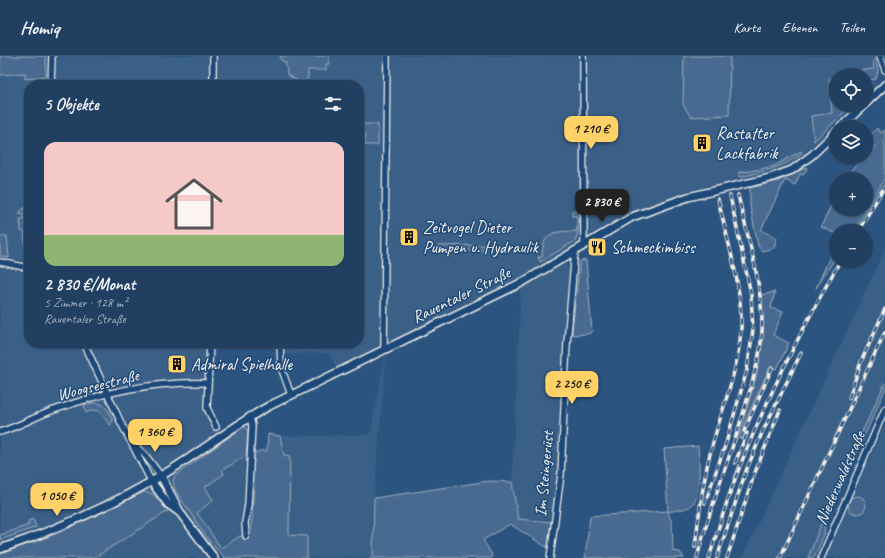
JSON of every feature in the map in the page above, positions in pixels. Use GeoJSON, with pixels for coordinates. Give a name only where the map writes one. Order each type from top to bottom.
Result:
{"type":"FeatureCollection","features":[{"type":"Feature","properties":{"kind":"street"},"geometry":{"type":"LineString","coordinates":[[51,80],[52,56]]}},
{"type":"Feature","properties":{"kind":"street"},"geometry":{"type":"LineString","coordinates":[[213,80],[214,56]]}},
{"type":"Feature","properties":{"kind":"street"},"geometry":{"type":"LineString","coordinates":[[384,350],[387,56]]}},
{"type":"Feature","properties":{"kind":"street"},"geometry":{"type":"LineString","coordinates":[[583,56],[584,244]]}},
{"type":"Feature","properties":{"kind":"street"},"geometry":{"type":"LineString","coordinates":[[880,56],[885,70]]}},
{"type":"Feature","properties":{"kind":"street"},"geometry":{"type":"LineString","coordinates":[[873,96],[885,85]]}},
{"type":"Feature","properties":{"kind":"street"},"geometry":{"type":"LineString","coordinates":[[848,120],[857,112]]}},
{"type":"Feature","properties":{"kind":"street","name":"Rauentaler Straße"},"geometry":{"type":"LineString","coordinates":[[0,549],[72,521],[152,481],[213,443],[250,416],[523,282],[584,244],[632,217],[688,197],[781,175],[802,163],[829,138]]}},
{"type":"Feature","properties":{"kind":"street","name":"Im Steingerüst"},"geometry":{"type":"LineString","coordinates":[[550,558],[560,474],[566,357],[576,250]]}},
{"type":"Feature","properties":{"kind":"street"},"geometry":{"type":"LineString","coordinates":[[0,262],[24,267]]}},
{"type":"Feature","properties":{"kind":"street"},"geometry":{"type":"LineString","coordinates":[[86,348],[107,394],[152,481],[168,504],[182,514]]}},
{"type":"Feature","properties":{"kind":"street"},"geometry":{"type":"LineString","coordinates":[[210,348],[207,408],[216,427]]}},
{"type":"Feature","properties":{"kind":"street"},"geometry":{"type":"LineString","coordinates":[[280,348],[281,367],[291,395]]}},
{"type":"Feature","properties":{"kind":"street","name":"Woogseestraße"},"geometry":{"type":"LineString","coordinates":[[0,432],[55,409],[107,394],[156,385],[190,382],[208,383]]}},
{"type":"Feature","properties":{"kind":"street","name":"Niederwaldstraße"},"geometry":{"type":"LineString","coordinates":[[821,558],[885,409]]}},
{"type":"Feature","properties":{"kind":"street"},"geometry":{"type":"LineString","coordinates":[[246,536],[245,523],[248,505],[252,426],[250,416]]}},
{"type":"Feature","properties":{"kind":"street"},"geometry":{"type":"LineString","coordinates":[[133,443],[145,454],[160,476],[182,514],[214,558]]}},
{"type":"Feature","properties":{"kind":"shaded area"},"geometry":{"type":"Polygon","coordinates":[[[0,56],[46,56],[45,80],[24,80],[24,261],[0,256],[0,56]]]}},
{"type":"Feature","properties":{"kind":"shaded area"},"geometry":{"type":"Polygon","coordinates":[[[0,56],[46,56],[46,76],[25,79],[25,73],[0,75],[0,56]]]}},
{"type":"Feature","properties":{"kind":"shaded area"},"geometry":{"type":"Polygon","coordinates":[[[56,56],[875,56],[879,74],[873,87],[873,68],[829,68],[829,112],[849,112],[840,120],[829,120],[829,131],[793,163],[773,172],[687,193],[626,216],[521,279],[337,368],[329,353],[281,354],[281,348],[364,348],[364,80],[55,80],[56,56]]]}},
{"type":"Feature","properties":{"kind":"shaded area"},"geometry":{"type":"Polygon","coordinates":[[[280,56],[329,56],[329,64],[326,64],[326,70],[308,70],[307,80],[296,80],[287,75],[286,63],[281,60],[280,56]]]}},
{"type":"Feature","properties":{"kind":"shaded area"},"geometry":{"type":"Polygon","coordinates":[[[684,56],[730,56],[729,115],[691,117],[683,105],[684,56]]]}},
{"type":"Feature","properties":{"kind":"shaded area"},"geometry":{"type":"Polygon","coordinates":[[[876,59],[878,71],[876,79],[873,80],[874,69],[873,60],[876,59]]]}},
{"type":"Feature","properties":{"kind":"shaded area"},"geometry":{"type":"Polygon","coordinates":[[[845,112],[836,120],[829,120],[829,127],[814,141],[811,116],[845,112]]]}},
{"type":"Feature","properties":{"kind":"shaded area"},"geometry":{"type":"Polygon","coordinates":[[[364,124],[378,124],[378,145],[365,145],[364,124]]]}},
{"type":"Feature","properties":{"kind":"shaded area"},"geometry":{"type":"Polygon","coordinates":[[[877,128],[881,133],[885,130],[885,177],[873,199],[873,172],[849,172],[857,164],[873,164],[873,149],[875,147],[873,145],[873,132],[877,128]]]}},
{"type":"Feature","properties":{"kind":"shaded area"},"geometry":{"type":"Polygon","coordinates":[[[801,151],[802,153],[795,158],[780,166],[739,177],[739,172],[774,166],[801,151]]]}},
{"type":"Feature","properties":{"kind":"shaded area"},"geometry":{"type":"Polygon","coordinates":[[[807,167],[806,171],[802,175],[800,174],[795,185],[785,180],[761,230],[777,238],[774,248],[762,251],[758,246],[750,206],[750,188],[778,181],[807,167]]]}},
{"type":"Feature","properties":{"kind":"shaded area"},"geometry":{"type":"Polygon","coordinates":[[[24,208],[24,214],[19,213],[24,208]]]}},
{"type":"Feature","properties":{"kind":"shaded area"},"geometry":{"type":"Polygon","coordinates":[[[829,210],[829,216],[863,216],[858,224],[829,224],[829,231],[821,227],[829,210]]]}},
{"type":"Feature","properties":{"kind":"shaded area"},"geometry":{"type":"Polygon","coordinates":[[[572,211],[579,211],[578,232],[575,241],[540,262],[538,257],[542,257],[543,248],[547,237],[556,233],[577,231],[577,216],[572,216],[572,211]]]}},
{"type":"Feature","properties":{"kind":"shaded area"},"geometry":{"type":"Polygon","coordinates":[[[20,219],[24,219],[24,232],[21,231],[20,219]]]}},
{"type":"Feature","properties":{"kind":"shaded area"},"geometry":{"type":"Polygon","coordinates":[[[0,236],[7,236],[9,258],[0,256],[0,236]]]}},
{"type":"Feature","properties":{"kind":"shaded area"},"geometry":{"type":"Polygon","coordinates":[[[484,245],[484,250],[438,251],[438,246],[484,245]]]}},
{"type":"Feature","properties":{"kind":"shaded area"},"geometry":{"type":"Polygon","coordinates":[[[885,249],[885,383],[831,498],[808,558],[742,558],[885,249]]]}},
{"type":"Feature","properties":{"kind":"shaded area"},"geometry":{"type":"Polygon","coordinates":[[[829,259],[829,268],[816,288],[829,259]]]}},
{"type":"Feature","properties":{"kind":"shaded area"},"geometry":{"type":"Polygon","coordinates":[[[586,260],[592,332],[588,334],[573,335],[572,331],[580,261],[586,260]]]}},
{"type":"Feature","properties":{"kind":"shaded area"},"geometry":{"type":"Polygon","coordinates":[[[564,264],[570,271],[556,492],[551,522],[518,519],[512,482],[521,290],[497,300],[386,356],[374,498],[373,557],[307,558],[307,536],[289,536],[290,456],[284,455],[280,436],[370,435],[385,356],[493,301],[520,289],[564,264]]]}},
{"type":"Feature","properties":{"kind":"shaded area"},"geometry":{"type":"Polygon","coordinates":[[[0,267],[24,272],[24,348],[82,348],[103,393],[77,399],[49,409],[0,430],[0,267]]]}},
{"type":"Feature","properties":{"kind":"shaded area"},"geometry":{"type":"Polygon","coordinates":[[[775,292],[771,308],[783,312],[773,335],[789,343],[777,369],[770,367],[735,443],[753,388],[761,352],[763,315],[761,295],[775,292]]]}},
{"type":"Feature","properties":{"kind":"shaded area"},"geometry":{"type":"Polygon","coordinates":[[[89,348],[209,348],[205,408],[208,416],[220,435],[157,475],[109,391],[89,348]]]}},
{"type":"Feature","properties":{"kind":"shaded area"},"geometry":{"type":"Polygon","coordinates":[[[885,383],[885,390],[825,524],[824,535],[814,558],[808,558],[831,498],[885,383]]]}},
{"type":"Feature","properties":{"kind":"shaded area"},"geometry":{"type":"Polygon","coordinates":[[[105,398],[153,477],[75,516],[44,529],[0,544],[0,434],[53,412],[105,398]]]}},
{"type":"Feature","properties":{"kind":"shaded area"},"geometry":{"type":"Polygon","coordinates":[[[93,403],[103,405],[108,410],[113,420],[110,425],[100,411],[92,410],[86,413],[84,405],[93,403]]]}},
{"type":"Feature","properties":{"kind":"shaded area"},"geometry":{"type":"Polygon","coordinates":[[[252,415],[255,427],[251,483],[254,483],[251,532],[248,538],[240,536],[213,554],[159,479],[252,415]]]}},
{"type":"Feature","properties":{"kind":"shaded area"},"geometry":{"type":"Polygon","coordinates":[[[885,425],[885,558],[826,558],[825,556],[885,425]]]}},
{"type":"Feature","properties":{"kind":"shaded area"},"geometry":{"type":"Polygon","coordinates":[[[245,427],[248,431],[246,456],[222,470],[224,474],[205,487],[213,500],[197,513],[221,548],[240,536],[248,538],[251,532],[254,484],[251,483],[253,454],[259,451],[267,451],[268,434],[280,436],[284,455],[290,456],[289,535],[307,536],[307,558],[225,558],[209,541],[175,490],[173,480],[175,476],[245,427]]]}},
{"type":"Feature","properties":{"kind":"shaded area"},"geometry":{"type":"Polygon","coordinates":[[[698,446],[699,486],[695,501],[687,508],[668,512],[672,523],[673,551],[680,552],[684,558],[585,558],[590,516],[668,511],[664,449],[698,446]]]}},
{"type":"Feature","properties":{"kind":"shaded area"},"geometry":{"type":"Polygon","coordinates":[[[489,481],[512,482],[518,519],[551,522],[548,548],[510,524],[483,540],[492,555],[491,558],[369,558],[373,557],[374,498],[489,481]]]}},
{"type":"Feature","properties":{"kind":"shaded area"},"geometry":{"type":"Polygon","coordinates":[[[155,482],[209,558],[0,558],[0,549],[155,482]]]}},
{"type":"Feature","properties":{"kind":"shaded area"},"geometry":{"type":"Polygon","coordinates":[[[144,492],[153,494],[168,511],[94,558],[0,558],[0,554],[56,534],[144,492]]]}},
{"type":"Feature","properties":{"kind":"shaded area"},"geometry":{"type":"Polygon","coordinates":[[[857,496],[863,499],[866,505],[863,511],[857,514],[851,511],[848,505],[851,499],[857,496]]]}},
{"type":"Feature","properties":{"kind":"shaded area"},"geometry":{"type":"Polygon","coordinates":[[[33,519],[36,527],[0,540],[0,535],[29,525],[28,521],[33,519]]]}},
{"type":"Feature","properties":{"kind":"railway"},"geometry":{"type":"LineString","coordinates":[[862,224],[885,186]]}},
{"type":"Feature","properties":{"kind":"railway"},"geometry":{"type":"LineString","coordinates":[[697,558],[745,407],[760,349],[762,330],[760,296],[738,195]]}},
{"type":"Feature","properties":{"kind":"railway"},"geometry":{"type":"LineString","coordinates":[[705,503],[726,443],[747,370],[753,330],[751,294],[730,196]]}},
{"type":"Feature","properties":{"kind":"railway"},"geometry":{"type":"LineString","coordinates":[[695,547],[707,465],[733,377],[741,330],[740,298],[730,247],[718,199]]}},
{"type":"Feature","properties":{"kind":"railway"},"geometry":{"type":"LineString","coordinates":[[709,558],[736,477],[762,413],[799,336],[836,268]]}},
{"type":"Feature","properties":{"kind":"railway"},"geometry":{"type":"LineString","coordinates":[[849,398],[861,362],[885,309]]}},
{"type":"Feature","properties":{"kind":"railway"},"geometry":{"type":"LineString","coordinates":[[780,558],[885,332]]}},
{"type":"Feature","properties":{"kind":"railway"},"geometry":{"type":"LineString","coordinates":[[717,558],[746,471],[762,433],[801,353]]}},
{"type":"Feature","properties":{"kind":"railway"},"geometry":{"type":"LineString","coordinates":[[741,438],[772,368]]}},
{"type":"Feature","properties":{"kind":"railway"},"geometry":{"type":"LineString","coordinates":[[727,558],[754,475],[780,410]]}},
{"type":"Feature","properties":{"kind":"railway"},"geometry":{"type":"LineString","coordinates":[[735,463],[747,433]]}},
{"type":"Feature","properties":{"kind":"place","name":"Rastatter Lackfabrik"},"geometry":{"type":"Point","coordinates":[702,143]}},
{"type":"Feature","properties":{"kind":"place","name":"Zeitvogel Dieter Pumpen u. Hydraulik"},"geometry":{"type":"Point","coordinates":[409,237]}},
{"type":"Feature","properties":{"kind":"place","name":"Schmeckimbiss"},"geometry":{"type":"Point","coordinates":[597,247]}},
{"type":"Feature","properties":{"kind":"place","name":"Admiral Spielhalle"},"geometry":{"type":"Point","coordinates":[177,364]}}]}
